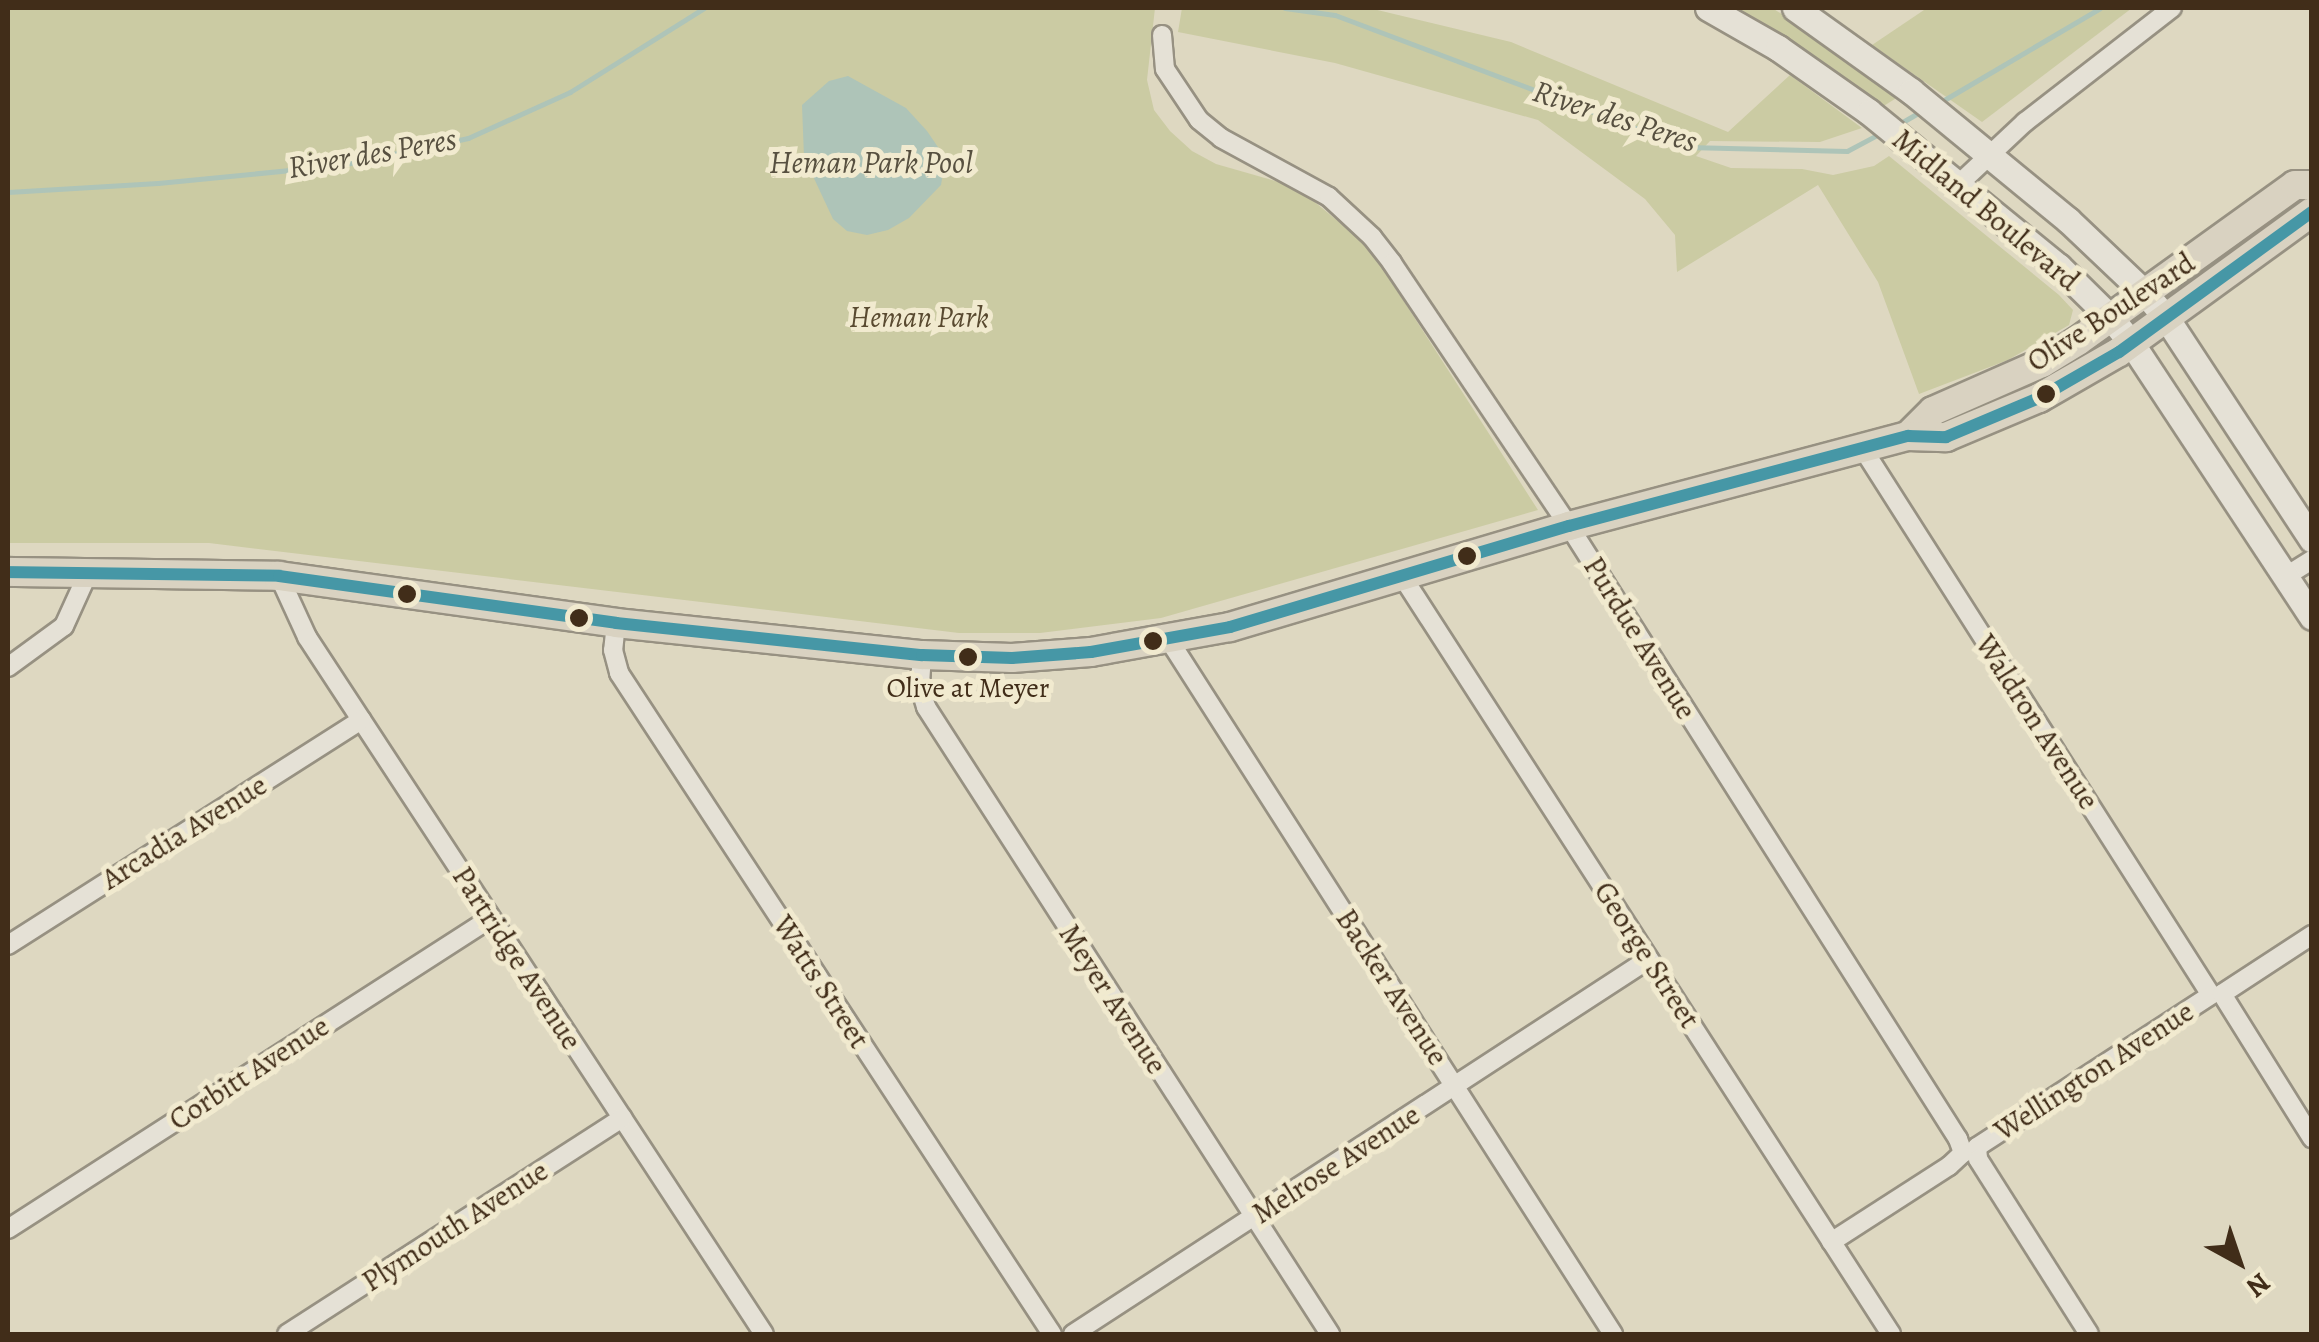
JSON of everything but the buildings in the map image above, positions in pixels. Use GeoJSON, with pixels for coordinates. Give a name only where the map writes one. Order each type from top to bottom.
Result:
{"type":"FeatureCollection","features":[{"type":"Feature","properties":{"kind":"main road","name":"Midland Boulevard"},"geometry":{"type":"LineString","coordinates":[[1708,8],[1778,48],[1869,112],[2058,266],[2110,318],[2132,344],[2312,617]]}},
{"type":"Feature","properties":{"kind":"main road","name":"Midland Boulevard"},"geometry":{"type":"LineString","coordinates":[[1794,8],[1911,91],[2068,220],[2145,294],[2167,319],[2312,540]]}},
{"type":"Feature","properties":{"kind":"main road","name":"Olive Boulevard"},"geometry":{"type":"LineString","coordinates":[[1908,436],[1933,411],[2042,362],[2110,318],[2295,185],[2312,185]]}},
{"type":"Feature","properties":{"kind":"main road","name":"Olive Boulevard"},"geometry":{"type":"LineString","coordinates":[[8,572],[278,576],[616,622],[922,655],[1012,658],[1169,640],[1230,627],[1569,526],[1908,436],[1946,437],[2012,411],[2132,344],[2312,212]]}},
{"type":"Feature","properties":{"kind":"street"},"geometry":{"type":"LineString","coordinates":[[1960,184],[1989,155],[2172,8]]}},
{"type":"Feature","properties":{"kind":"street","name":"Purdue Avenue"},"geometry":{"type":"LineString","coordinates":[[1162,35],[1166,69],[1200,120],[1221,138],[1329,198],[1372,236],[1569,526],[2089,1334]]}},
{"type":"Feature","properties":{"kind":"street","name":"Waldron Avenue"},"geometry":{"type":"LineString","coordinates":[[1863,450],[2312,1138]]}},
{"type":"Feature","properties":{"kind":"street"},"geometry":{"type":"LineString","coordinates":[[2286,576],[2312,560]]}},
{"type":"Feature","properties":{"kind":"street"},"geometry":{"type":"LineString","coordinates":[[8,667],[64,626],[89,571]]}},
{"type":"Feature","properties":{"kind":"street","name":"Partridge Avenue"},"geometry":{"type":"LineString","coordinates":[[278,576],[307,637],[622,1118],[755,1332]]}},
{"type":"Feature","properties":{"kind":"street","name":"George Street"},"geometry":{"type":"LineString","coordinates":[[1402,576],[1891,1334]]}},
{"type":"Feature","properties":{"kind":"street","name":"Watts Street"},"geometry":{"type":"LineString","coordinates":[[616,622],[612,650],[619,674],[1052,1334]]}},
{"type":"Feature","properties":{"kind":"street","name":"Backer Avenue"},"geometry":{"type":"LineString","coordinates":[[1169,640],[1614,1334]]}},
{"type":"Feature","properties":{"kind":"street","name":"Meyer Avenue"},"geometry":{"type":"LineString","coordinates":[[922,655],[920,688],[926,708],[1330,1334]]}},
{"type":"Feature","properties":{"kind":"street","name":"Arcadia Avenue"},"geometry":{"type":"LineString","coordinates":[[8,946],[362,720]]}},
{"type":"Feature","properties":{"kind":"street","name":"Corbitt Avenue"},"geometry":{"type":"LineString","coordinates":[[8,1229],[491,918]]}},
{"type":"Feature","properties":{"kind":"street","name":"Wellington Avenue"},"geometry":{"type":"LineString","coordinates":[[1832,1242],[1970,1150],[2312,935]]}},
{"type":"Feature","properties":{"kind":"street","name":"Melrose Avenue"},"geometry":{"type":"LineString","coordinates":[[1073,1334],[1649,958]]}},
{"type":"Feature","properties":{"kind":"street","name":"Plymouth Avenue"},"geometry":{"type":"LineString","coordinates":[[288,1334],[622,1118]]}},
{"type":"Feature","properties":{"kind":"green space","name":"Heman Park"},"geometry":{"type":"Polygon","coordinates":[[[8,8],[1155,8],[1147,80],[1154,110],[1170,131],[1192,151],[1216,164],[1279,182],[1310,198],[1369,247],[1538,510],[1161,618],[1040,633],[959,633],[209,543],[8,543],[8,8]]]}},
{"type":"Feature","properties":{"kind":"green space"},"geometry":{"type":"Polygon","coordinates":[[[1182,8],[1369,8],[1511,42],[1728,132],[1790,75],[1862,128],[1820,142],[1710,141],[1696,156],[1731,168],[1802,169],[1833,175],[1874,166],[1889,156],[2059,295],[2073,310],[2069,325],[2008,360],[1919,394],[1878,282],[1818,185],[1677,272],[1675,235],[1645,199],[1538,120],[1335,63],[1178,32],[1182,8]]]}},
{"type":"Feature","properties":{"kind":"green space"},"geometry":{"type":"Polygon","coordinates":[[[1722,8],[1772,8],[1829,43],[1898,97],[1882,107],[1722,8]]]}},
{"type":"Feature","properties":{"kind":"green space"},"geometry":{"type":"Polygon","coordinates":[[[1927,8],[2132,8],[1982,122],[1872,45],[1927,8]]]}},
{"type":"Feature","properties":{"kind":"water","name":"Heman Park Pool"},"geometry":{"type":"Polygon","coordinates":[[[848,76],[906,108],[942,153],[944,167],[941,185],[909,218],[888,230],[867,235],[847,231],[833,219],[804,157],[802,105],[829,81],[848,76]]]}},
{"type":"Feature","properties":{"kind":"waterway","name":"River des Peres"},"geometry":{"type":"LineString","coordinates":[[8,192],[158,183],[341,165],[468,138],[570,92],[704,8]]}},
{"type":"Feature","properties":{"kind":"waterway","name":"River des Peres"},"geometry":{"type":"LineString","coordinates":[[1285,8],[1335,15],[1687,147],[1847,151],[1881,133]]}},
{"type":"Feature","properties":{"kind":"waterway","name":"River des Peres"},"geometry":{"type":"LineString","coordinates":[[1939,103],[2100,8]]}},
{"type":"Feature","properties":{"kind":"waterway","name":"River des Peres"},"geometry":{"type":"LineString","coordinates":[[1899,124],[1920,112]]}},
{"type":"Feature","properties":{"kind":"transit line"},"geometry":{"type":"LineString","coordinates":[[8,572],[279,576],[616,623],[922,655],[1012,658],[1091,652],[1230,627],[1569,526],[1908,436],[1946,437],[2039,398],[2119,352],[2312,212]]}},
{"type":"Feature","properties":{"kind":"place","name":"Olive at Meyer"},"geometry":{"type":"Point","coordinates":[968,657]}}]}
